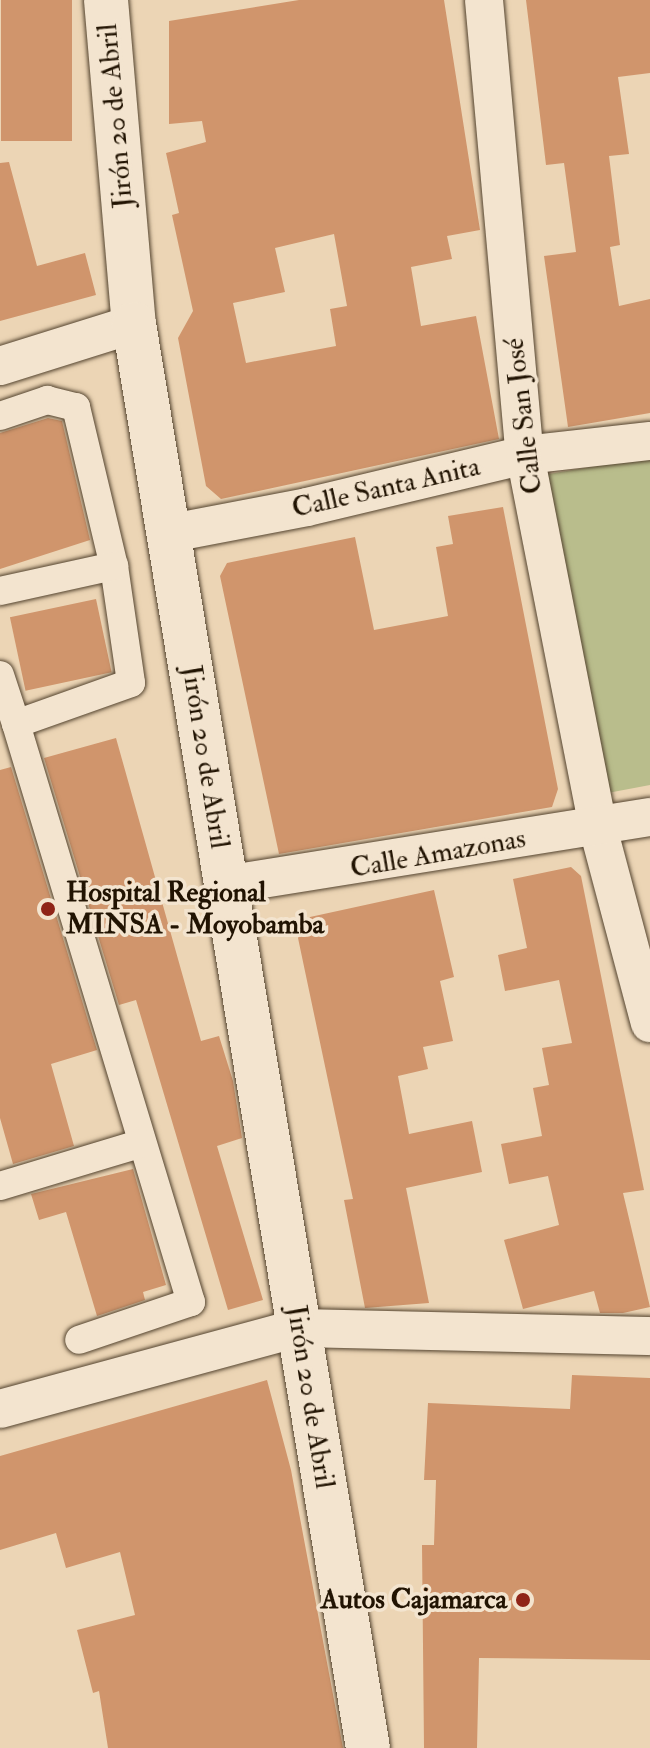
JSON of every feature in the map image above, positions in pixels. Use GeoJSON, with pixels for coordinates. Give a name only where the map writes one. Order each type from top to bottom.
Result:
{"type":"FeatureCollection","features":[{"type":"Feature","properties":{"kind":"main road","name":"Jirón 20 de Abril"},"geometry":{"type":"LineString","coordinates":[[112,1],[134,324],[171,533],[225,885],[368,1748]]}},
{"type":"Feature","properties":{"kind":"street","name":"Calle San José"},"geometry":{"type":"LineString","coordinates":[[484,0],[525,455],[598,828],[650,1023]]}},
{"type":"Feature","properties":{"kind":"street"},"geometry":{"type":"LineString","coordinates":[[0,366],[134,324]]}},
{"type":"Feature","properties":{"kind":"street"},"geometry":{"type":"LineString","coordinates":[[0,416],[47,400],[76,407],[114,566],[131,683],[16,724]]}},
{"type":"Feature","properties":{"kind":"street","name":"Calle Santa Anita"},"geometry":{"type":"LineString","coordinates":[[171,533],[307,507],[525,455],[650,441]]}},
{"type":"Feature","properties":{"kind":"street"},"geometry":{"type":"LineString","coordinates":[[0,591],[114,566]]}},
{"type":"Feature","properties":{"kind":"street"},"geometry":{"type":"LineString","coordinates":[[0,675],[191,1302],[79,1340]]}},
{"type":"Feature","properties":{"kind":"street","name":"Calle Amazonas"},"geometry":{"type":"LineString","coordinates":[[225,885],[598,828],[650,817]]}},
{"type":"Feature","properties":{"kind":"street"},"geometry":{"type":"LineString","coordinates":[[0,1186],[142,1143]]}},
{"type":"Feature","properties":{"kind":"street"},"geometry":{"type":"LineString","coordinates":[[0,1409],[298,1328],[650,1336]]}},
{"type":"Feature","properties":{"kind":"green space"},"geometry":{"type":"Polygon","coordinates":[[[650,457],[650,785],[597,795],[531,477],[650,457]]]}},
{"type":"Feature","properties":{"kind":"building"},"geometry":{"type":"Polygon","coordinates":[[[1,0],[72,0],[72,141],[1,141],[1,0]]]}},
{"type":"Feature","properties":{"kind":"building"},"geometry":{"type":"Polygon","coordinates":[[[299,0],[444,0],[480,230],[447,236],[452,259],[411,267],[421,326],[476,316],[499,439],[221,499],[206,486],[178,338],[193,311],[172,215],[179,213],[166,153],[206,142],[202,121],[169,124],[169,21],[299,0]],[[334,234],[275,248],[285,292],[233,303],[246,363],[336,346],[330,309],[347,306],[334,234]]]}},
{"type":"Feature","properties":{"kind":"building"},"geometry":{"type":"Polygon","coordinates":[[[526,0],[650,0],[650,73],[618,77],[629,154],[609,156],[620,245],[610,247],[619,306],[650,299],[650,413],[568,427],[544,256],[576,252],[564,163],[546,165],[526,0]]]}},
{"type":"Feature","properties":{"kind":"building"},"geometry":{"type":"Polygon","coordinates":[[[9,162],[37,266],[85,253],[96,295],[0,321],[0,163],[9,162]]]}},
{"type":"Feature","properties":{"kind":"building"},"geometry":{"type":"Polygon","coordinates":[[[48,418],[62,421],[90,540],[0,569],[0,433],[48,418]]]}},
{"type":"Feature","properties":{"kind":"building"},"geometry":{"type":"Polygon","coordinates":[[[503,507],[558,789],[552,807],[279,854],[220,576],[227,563],[355,537],[374,630],[448,616],[436,547],[453,544],[448,516],[503,507]]]}},
{"type":"Feature","properties":{"kind":"building"},"geometry":{"type":"Polygon","coordinates":[[[96,599],[112,672],[26,691],[10,617],[96,599]]]}},
{"type":"Feature","properties":{"kind":"building"},"geometry":{"type":"Polygon","coordinates":[[[116,738],[201,1041],[219,1036],[233,1081],[242,1138],[217,1146],[263,1300],[228,1310],[136,1000],[119,1005],[44,758],[116,738]]]}},
{"type":"Feature","properties":{"kind":"building"},"geometry":{"type":"Polygon","coordinates":[[[11,767],[97,1050],[51,1064],[74,1146],[13,1164],[0,1118],[0,770],[11,767]]]}},
{"type":"Feature","properties":{"kind":"building"},"geometry":{"type":"Polygon","coordinates":[[[571,867],[581,876],[644,1190],[623,1193],[650,1307],[623,1313],[600,1313],[594,1291],[523,1309],[504,1240],[559,1225],[548,1176],[509,1184],[501,1144],[542,1136],[533,1088],[549,1085],[542,1048],[572,1043],[559,980],[505,991],[498,955],[527,948],[513,879],[571,867]]]}},
{"type":"Feature","properties":{"kind":"building"},"geometry":{"type":"Polygon","coordinates":[[[434,890],[454,977],[440,981],[453,1041],[423,1047],[428,1069],[398,1076],[409,1134],[472,1121],[482,1172],[406,1188],[429,1303],[365,1308],[344,1200],[353,1199],[298,938],[310,917],[434,890]]]}},
{"type":"Feature","properties":{"kind":"building"},"geometry":{"type":"Polygon","coordinates":[[[133,1169],[166,1285],[143,1292],[145,1300],[97,1316],[66,1212],[39,1220],[31,1194],[133,1169]]]}},
{"type":"Feature","properties":{"kind":"building"},"geometry":{"type":"Polygon","coordinates":[[[572,1375],[650,1378],[650,1660],[479,1658],[477,1748],[424,1748],[422,1545],[434,1545],[436,1480],[424,1480],[428,1403],[570,1409],[572,1375]]]}},
{"type":"Feature","properties":{"kind":"building"},"geometry":{"type":"Polygon","coordinates":[[[267,1380],[291,1470],[343,1748],[108,1748],[99,1691],[93,1693],[77,1630],[135,1615],[120,1552],[66,1568],[56,1533],[0,1550],[0,1456],[267,1380]]]}},
{"type":"Feature","properties":{"kind":"place","name":"Hospital Regional MINSA - Moyobamba"},"geometry":{"type":"Point","coordinates":[48,909]}},
{"type":"Feature","properties":{"kind":"place","name":"Autos Cajamarca"},"geometry":{"type":"Point","coordinates":[523,1600]}}]}
